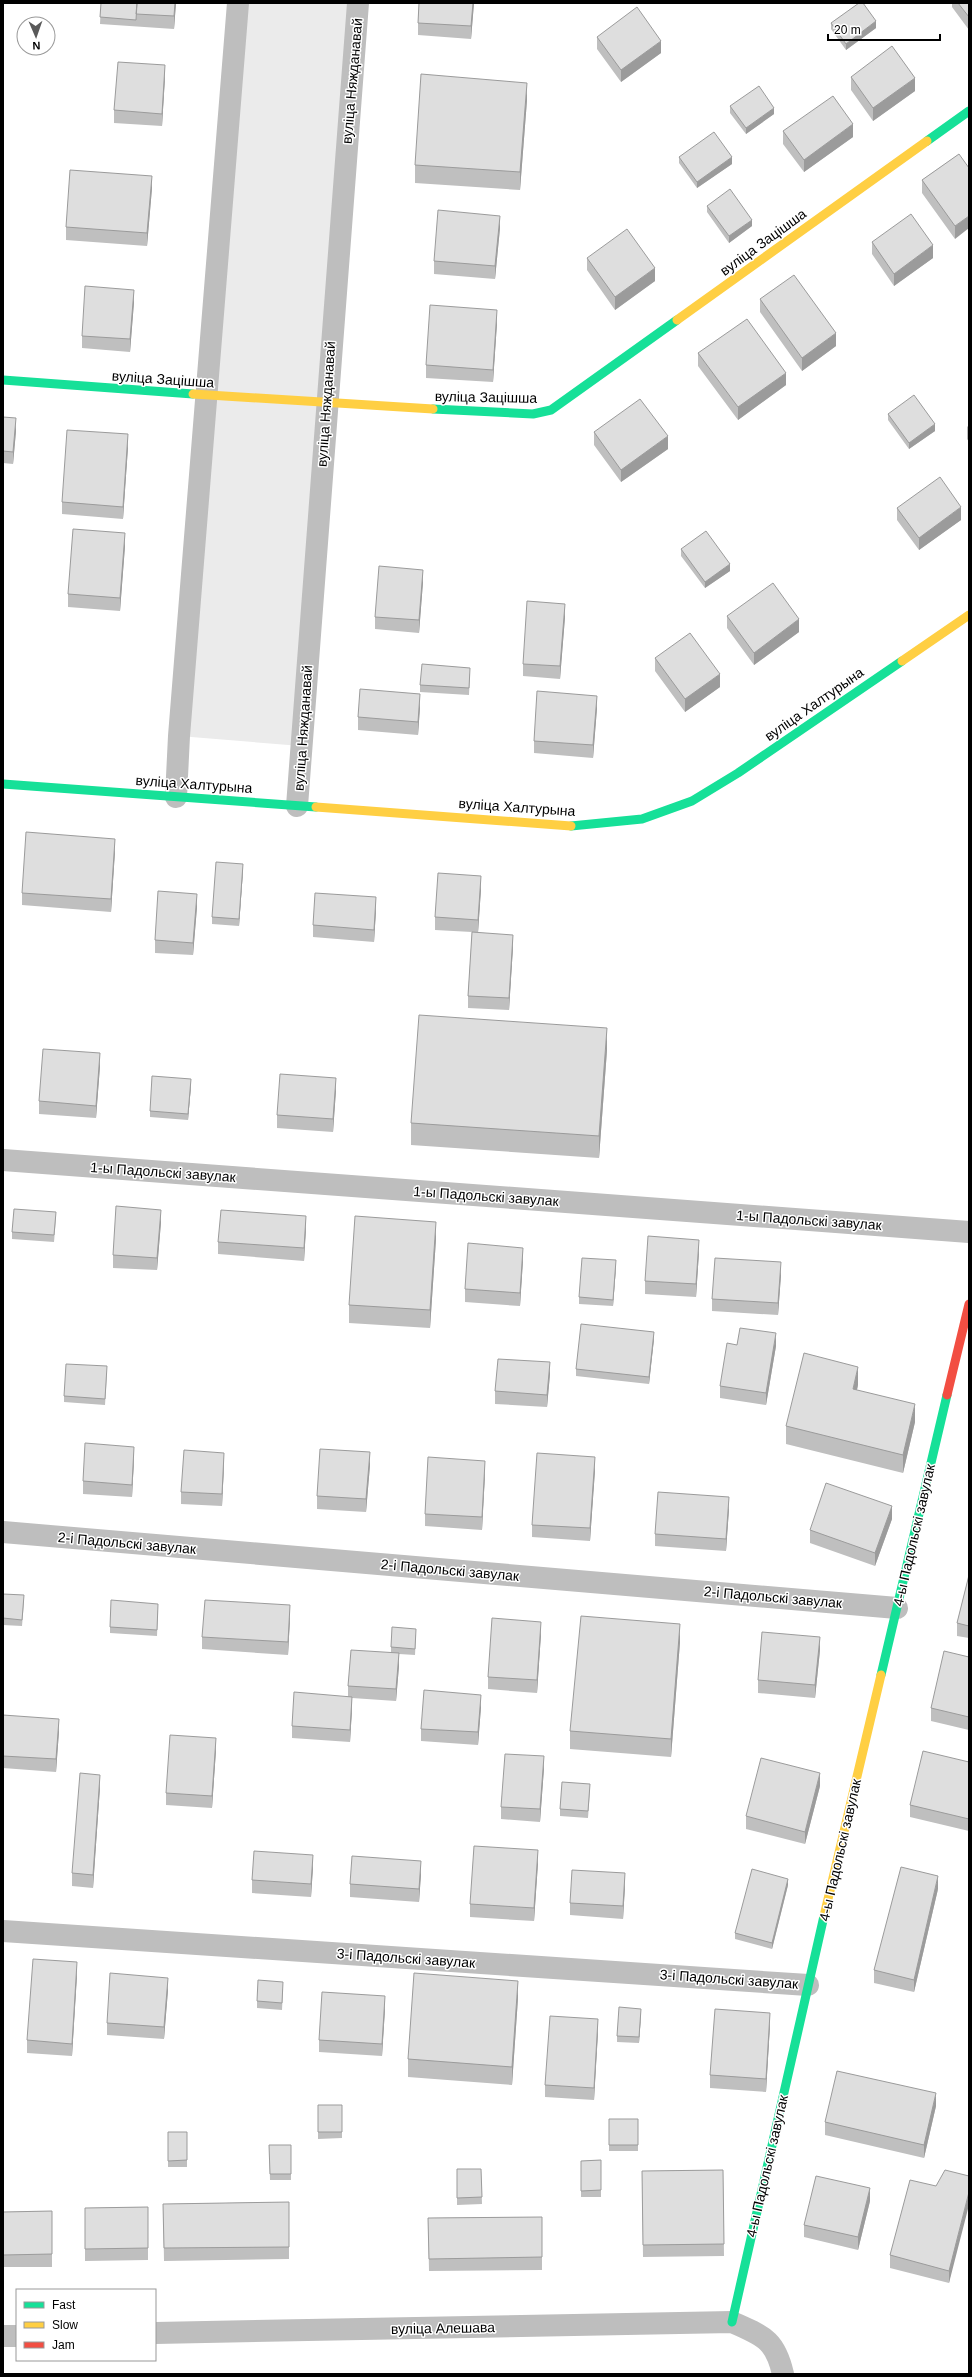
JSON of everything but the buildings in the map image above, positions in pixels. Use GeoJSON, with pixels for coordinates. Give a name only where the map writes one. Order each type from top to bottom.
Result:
{"type":"FeatureCollection","features":[{"type":"Feature","properties":{"kind":"street"},"geometry":{"type":"LineString","coordinates":[[176,797],[179,736],[208,396],[238,3]]}},
{"type":"Feature","properties":{"kind":"street","name":"вуліца Няжданавай"},"geometry":{"type":"LineString","coordinates":[[297,806],[326,404],[358,3]]}},
{"type":"Feature","properties":{"kind":"street","name":"вуліца Зацішша"},"geometry":{"type":"LineString","coordinates":[[3,380],[326,404],[514,414],[533,414],[551,410],[969,111]]}},
{"type":"Feature","properties":{"kind":"street","name":"вуліца Халтурына"},"geometry":{"type":"LineString","coordinates":[[3,784],[577,826],[642,819],[692,801],[738,773],[969,615]]}},
{"type":"Feature","properties":{"kind":"street","name":"1-ы Падольскі завулак"},"geometry":{"type":"LineString","coordinates":[[3,1160],[969,1232]]}},
{"type":"Feature","properties":{"kind":"street","name":"4-ы Падольскі завулак"},"geometry":{"type":"LineString","coordinates":[[732,2322],[808,1984],[969,1304]]}},
{"type":"Feature","properties":{"kind":"street","name":"2-і Падольскі завулак"},"geometry":{"type":"LineString","coordinates":[[3,1532],[897,1608]]}},
{"type":"Feature","properties":{"kind":"street","name":"3-і Падольскі завулак"},"geometry":{"type":"LineString","coordinates":[[3,1931],[808,1984]]}},
{"type":"Feature","properties":{"kind":"street"},"geometry":{"type":"LineString","coordinates":[[732,2322],[762,2336],[778,2354],[782,2374]]}},
{"type":"Feature","properties":{"kind":"street","name":"вуліца Алешава"},"geometry":{"type":"LineString","coordinates":[[156,2333],[732,2322]]}},
{"type":"Feature","properties":{"kind":"street"},"geometry":{"type":"LineString","coordinates":[[3,2336],[16,2336]]}},
{"type":"Feature","properties":{"kind":"shaded area"},"geometry":{"type":"Polygon","coordinates":[[[238,3],[358,3],[301,746],[179,736],[238,3]]]}},
{"type":"Feature","properties":{"kind":"traffic: fast"},"geometry":{"type":"LineString","coordinates":[[927,141],[969,111]]}},
{"type":"Feature","properties":{"kind":"traffic: fast"},"geometry":{"type":"LineString","coordinates":[[433,409],[533,414],[551,410],[677,320]]}},
{"type":"Feature","properties":{"kind":"traffic: fast"},"geometry":{"type":"LineString","coordinates":[[3,380],[193,394]]}},
{"type":"Feature","properties":{"kind":"traffic: fast"},"geometry":{"type":"LineString","coordinates":[[571,826],[642,819],[692,801],[738,773],[902,661]]}},
{"type":"Feature","properties":{"kind":"traffic: fast"},"geometry":{"type":"LineString","coordinates":[[3,784],[316,807]]}},
{"type":"Feature","properties":{"kind":"traffic: fast"},"geometry":{"type":"LineString","coordinates":[[881,1675],[947,1395]]}},
{"type":"Feature","properties":{"kind":"traffic: fast"},"geometry":{"type":"LineString","coordinates":[[732,2322],[824,1916]]}},
{"type":"Feature","properties":{"kind":"traffic: slow"},"geometry":{"type":"LineString","coordinates":[[677,320],[927,141]]}},
{"type":"Feature","properties":{"kind":"traffic: slow"},"geometry":{"type":"LineString","coordinates":[[193,394],[433,409]]}},
{"type":"Feature","properties":{"kind":"traffic: slow"},"geometry":{"type":"LineString","coordinates":[[902,661],[969,615]]}},
{"type":"Feature","properties":{"kind":"traffic: slow"},"geometry":{"type":"LineString","coordinates":[[316,807],[571,826]]}},
{"type":"Feature","properties":{"kind":"traffic: slow"},"geometry":{"type":"LineString","coordinates":[[824,1916],[881,1675]]}},
{"type":"Feature","properties":{"kind":"traffic: jam"},"geometry":{"type":"LineString","coordinates":[[947,1395],[969,1304]]}}]}
